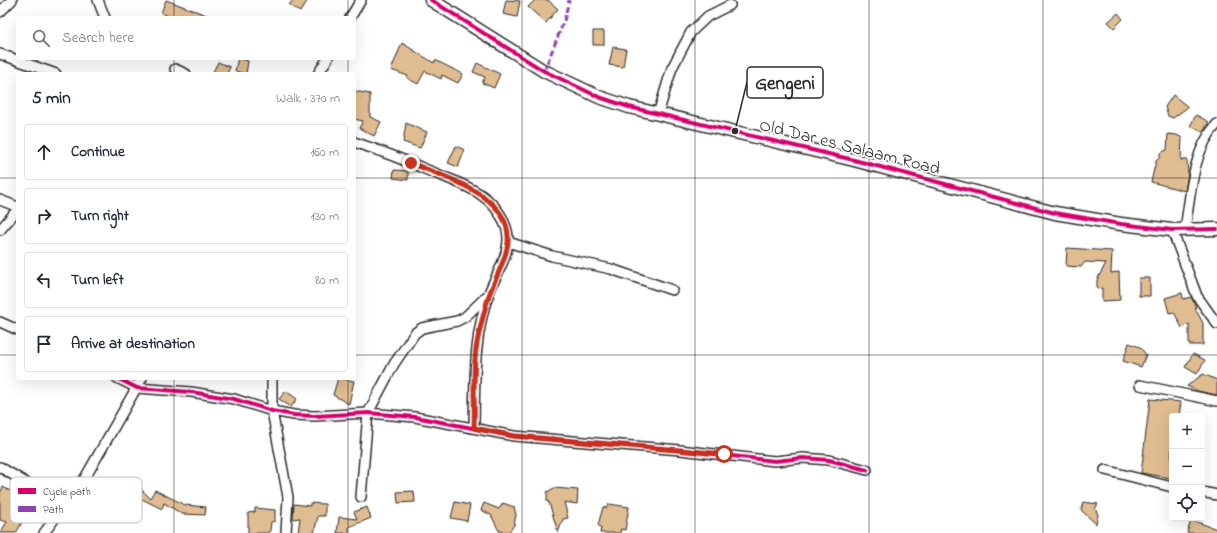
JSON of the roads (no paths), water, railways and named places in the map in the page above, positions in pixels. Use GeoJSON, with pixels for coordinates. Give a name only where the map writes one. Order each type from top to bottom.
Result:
{"type":"FeatureCollection","features":[{"type":"Feature","properties":{"kind":"street"},"geometry":{"type":"LineString","coordinates":[[0,12],[12,0]]}},
{"type":"Feature","properties":{"kind":"street"},"geometry":{"type":"LineString","coordinates":[[98,0],[104,16]]}},
{"type":"Feature","properties":{"kind":"street"},"geometry":{"type":"LineString","coordinates":[[351,16],[361,0]]}},
{"type":"Feature","properties":{"kind":"street","name":"Old Dar es Salaam Road"},"geometry":{"type":"LineString","coordinates":[[431,0],[544,71],[599,97],[629,107],[854,160],[1055,213],[1121,224],[1172,230],[1217,229]]}},
{"type":"Feature","properties":{"kind":"street"},"geometry":{"type":"LineString","coordinates":[[658,114],[672,68],[691,32],[708,16],[730,5]]}},
{"type":"Feature","properties":{"kind":"street"},"geometry":{"type":"LineString","coordinates":[[0,54],[16,60]]}},
{"type":"Feature","properties":{"kind":"street"},"geometry":{"type":"LineString","coordinates":[[17,60],[50,72]]}},
{"type":"Feature","properties":{"kind":"street"},"geometry":{"type":"LineString","coordinates":[[319,72],[327,60]]}},
{"type":"Feature","properties":{"kind":"street"},"geometry":{"type":"LineString","coordinates":[[175,69],[182,72]]}},
{"type":"Feature","properties":{"kind":"street"},"geometry":{"type":"LineString","coordinates":[[1185,229],[1199,153],[1207,135],[1217,124]]}},
{"type":"Feature","properties":{"kind":"street"},"geometry":{"type":"LineString","coordinates":[[356,143],[469,186],[487,199],[499,214],[507,228],[508,242],[501,266],[489,294],[475,358],[474,428]]}},
{"type":"Feature","properties":{"kind":"street"},"geometry":{"type":"LineString","coordinates":[[0,200],[16,207]]}},
{"type":"Feature","properties":{"kind":"street"},"geometry":{"type":"LineString","coordinates":[[0,230],[16,210]]}},
{"type":"Feature","properties":{"kind":"street"},"geometry":{"type":"LineString","coordinates":[[1172,230],[1197,296],[1217,324]]}},
{"type":"Feature","properties":{"kind":"street"},"geometry":{"type":"LineString","coordinates":[[508,242],[552,256],[611,269],[672,290]]}},
{"type":"Feature","properties":{"kind":"street"},"geometry":{"type":"LineString","coordinates":[[361,496],[368,414],[394,364],[415,333],[422,328],[457,321],[465,317],[489,294]]}},
{"type":"Feature","properties":{"kind":"street"},"geometry":{"type":"LineString","coordinates":[[0,322],[16,329]]}},
{"type":"Feature","properties":{"kind":"street"},"geometry":{"type":"LineString","coordinates":[[121,380],[137,388],[191,392],[234,399],[272,411],[315,416],[368,414],[415,417],[514,436],[680,450],[775,460],[803,458],[830,460],[867,470]]}},
{"type":"Feature","properties":{"kind":"street"},"geometry":{"type":"LineString","coordinates":[[87,477],[141,380]]}},
{"type":"Feature","properties":{"kind":"street"},"geometry":{"type":"LineString","coordinates":[[272,380],[272,411],[288,496],[286,533]]}},
{"type":"Feature","properties":{"kind":"street"},"geometry":{"type":"LineString","coordinates":[[1140,385],[1217,401]]}},
{"type":"Feature","properties":{"kind":"street"},"geometry":{"type":"LineString","coordinates":[[0,467],[17,477]]}},
{"type":"Feature","properties":{"kind":"street"},"geometry":{"type":"LineString","coordinates":[[1105,470],[1169,486]]}},
{"type":"Feature","properties":{"kind":"street"},"geometry":{"type":"LineString","coordinates":[[1205,493],[1217,495]]}},
{"type":"Feature","properties":{"kind":"street"},"geometry":{"type":"LineString","coordinates":[[44,533],[51,523]]}},
{"type":"Feature","properties":{"kind":"place","name":"Gengeni"},"geometry":{"type":"Point","coordinates":[735,131]}}]}
